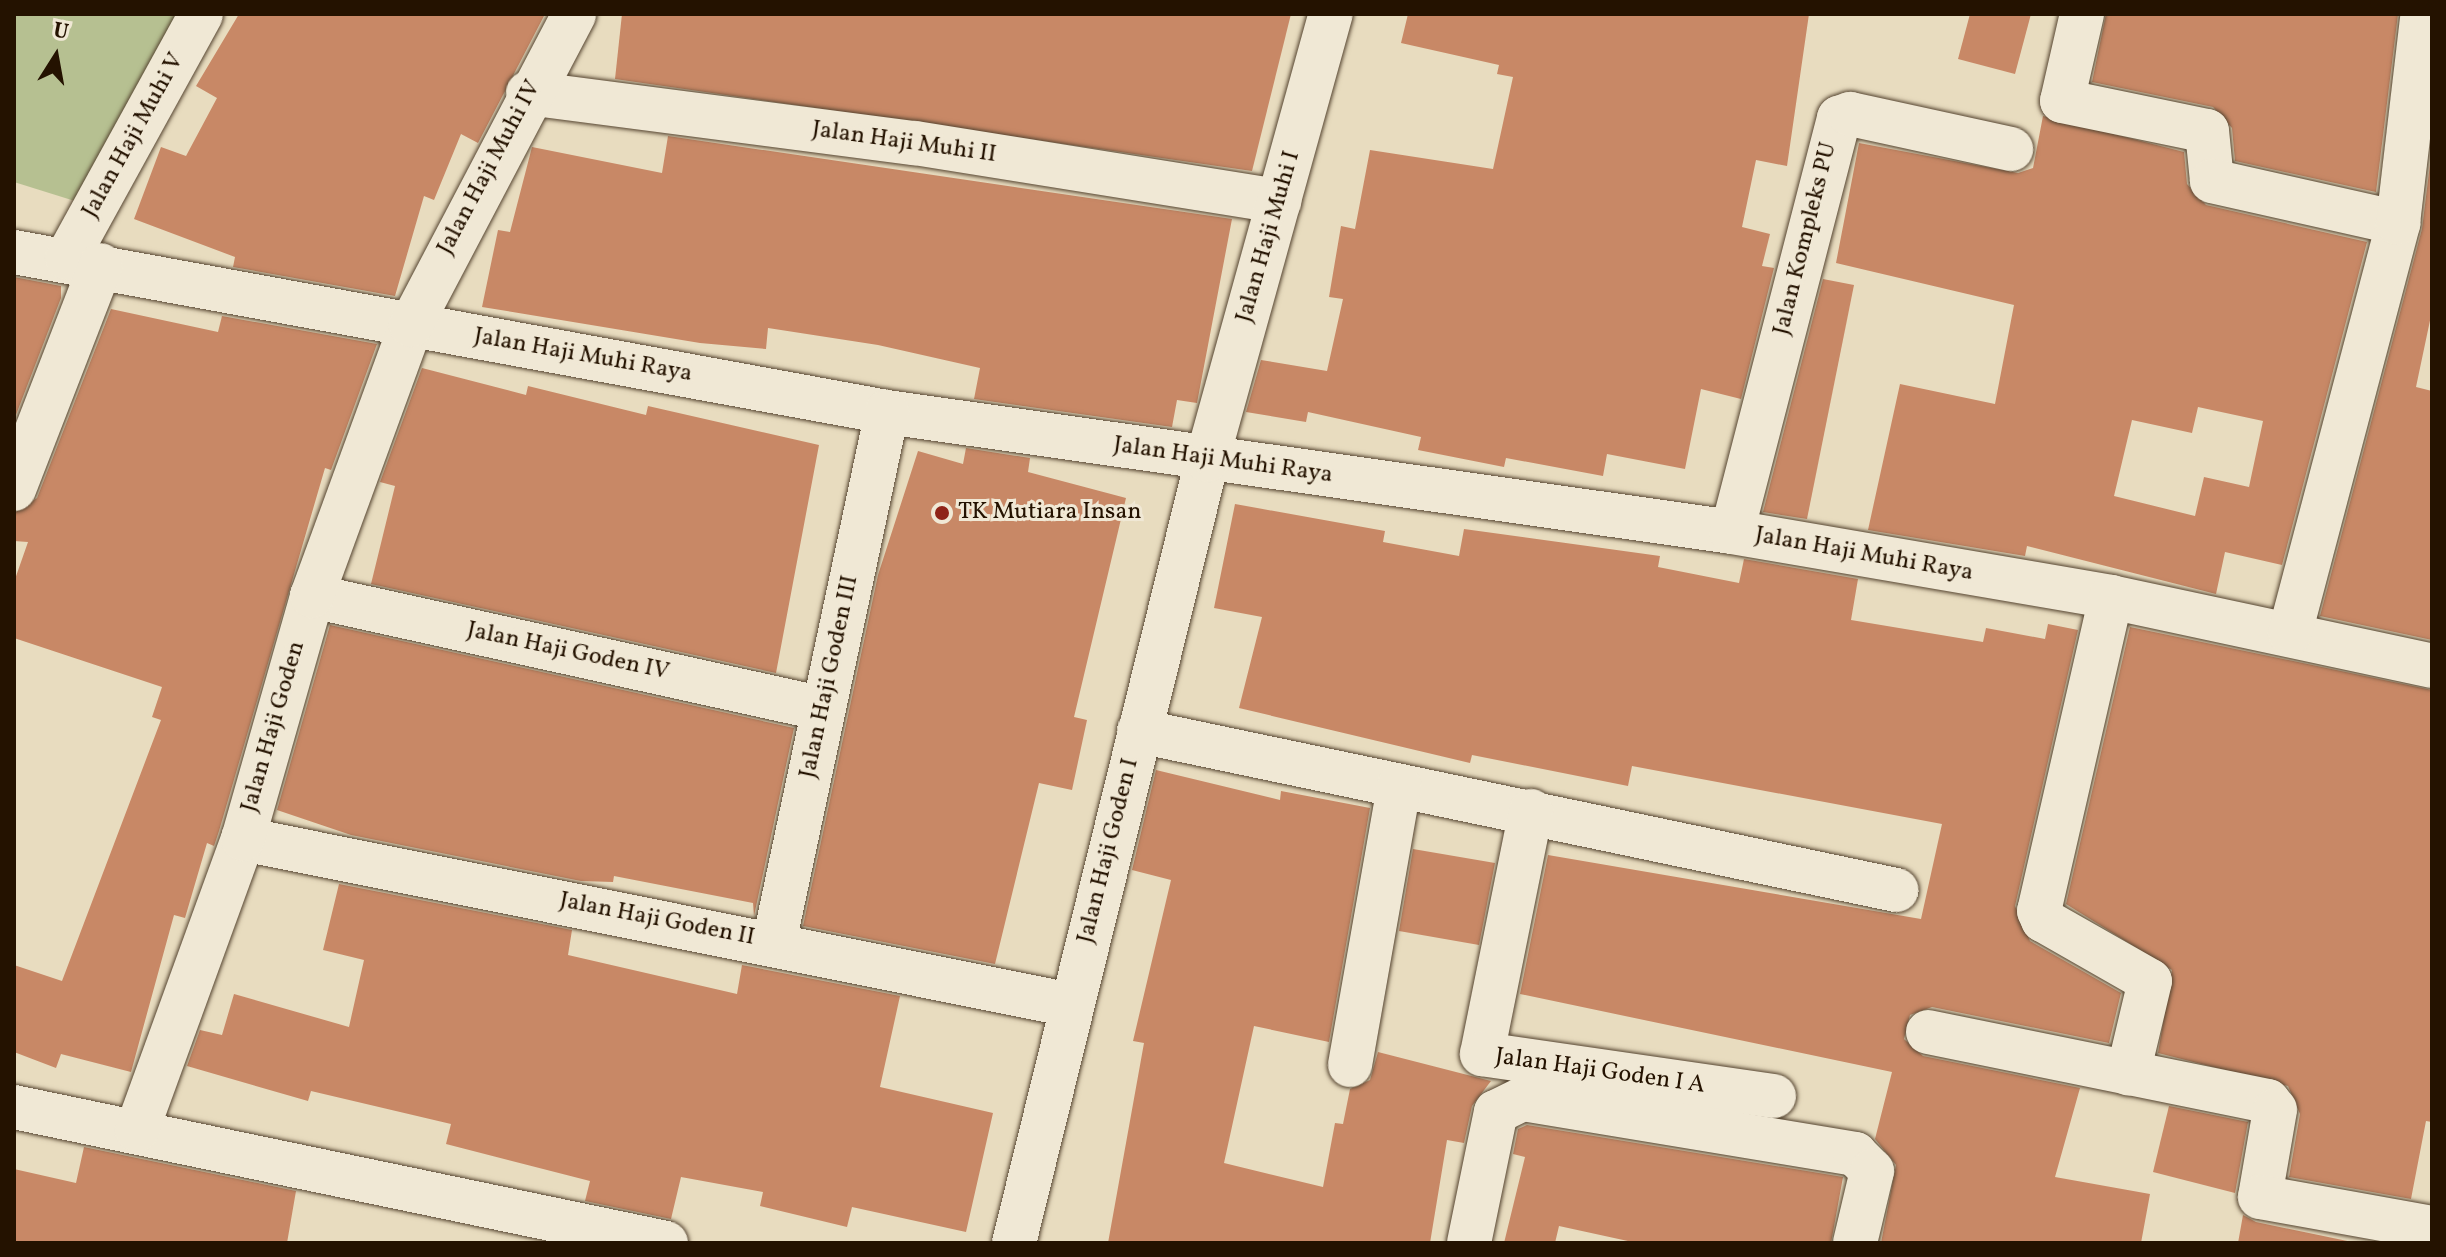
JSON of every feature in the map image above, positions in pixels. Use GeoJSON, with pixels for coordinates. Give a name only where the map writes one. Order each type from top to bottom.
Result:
{"type":"FeatureCollection","features":[{"type":"Feature","properties":{"kind":"street","name":"Jalan Haji Muhi V"},"geometry":{"type":"LineString","coordinates":[[14,489],[84,262],[201,14]]}},
{"type":"Feature","properties":{"kind":"street","name":"Jalan Haji Muhi IV"},"geometry":{"type":"LineString","coordinates":[[411,325],[528,93],[574,14]]}},
{"type":"Feature","properties":{"kind":"street","name":"Jalan Haji Muhi I"},"geometry":{"type":"LineString","coordinates":[[1207,460],[1331,14]]}},
{"type":"Feature","properties":{"kind":"street"},"geometry":{"type":"LineString","coordinates":[[2082,14],[2062,101],[2207,131],[2212,181],[2398,223]]}},
{"type":"Feature","properties":{"kind":"street"},"geometry":{"type":"LineString","coordinates":[[2290,633],[2398,223],[2422,106],[2422,18]]}},
{"type":"Feature","properties":{"kind":"street","name":"Jalan Haji Muhi II"},"geometry":{"type":"LineString","coordinates":[[528,93],[915,143],[1279,201]]}},
{"type":"Feature","properties":{"kind":"street","name":"Jalan Kompleks PU"},"geometry":{"type":"LineString","coordinates":[[1732,532],[1839,118],[1850,114],[2011,149]]}},
{"type":"Feature","properties":{"kind":"street","name":"Jalan Haji Muhi Raya"},"geometry":{"type":"LineString","coordinates":[[14,252],[84,262],[887,412],[1207,460],[1732,532],[2111,597],[2290,633],[2432,666]]}},
{"type":"Feature","properties":{"kind":"street","name":"Jalan Haji Goden"},"geometry":{"type":"LineString","coordinates":[[137,1130],[243,839],[312,596],[411,325]]}},
{"type":"Feature","properties":{"kind":"street","name":"Jalan Haji Goden III"},"geometry":{"type":"LineString","coordinates":[[774,943],[887,412]]}},
{"type":"Feature","properties":{"kind":"street","name":"Jalan Haji Goden I"},"geometry":{"type":"LineString","coordinates":[[1014,1243],[1207,460]]}},
{"type":"Feature","properties":{"kind":"street","name":"Jalan Haji Goden IV"},"geometry":{"type":"LineString","coordinates":[[312,596],[824,709]]}},
{"type":"Feature","properties":{"kind":"street"},"geometry":{"type":"LineString","coordinates":[[2111,597],[2039,911],[2043,920],[2150,981],[2128,1073]]}},
{"type":"Feature","properties":{"kind":"street"},"geometry":{"type":"LineString","coordinates":[[1139,731],[1896,890]]}},
{"type":"Feature","properties":{"kind":"street"},"geometry":{"type":"LineString","coordinates":[[1350,1065],[1399,786]]}},
{"type":"Feature","properties":{"kind":"street","name":"Jalan Haji Goden I A"},"geometry":{"type":"LineString","coordinates":[[1531,811],[1482,1054],[1774,1096]]}},
{"type":"Feature","properties":{"kind":"street","name":"Jalan Haji Goden II"},"geometry":{"type":"LineString","coordinates":[[243,839],[774,943],[1071,1005]]}},
{"type":"Feature","properties":{"kind":"street"},"geometry":{"type":"LineString","coordinates":[[1928,1032],[2273,1104],[2259,1191],[2266,1202],[2432,1228]]}},
{"type":"Feature","properties":{"kind":"street"},"geometry":{"type":"LineString","coordinates":[[1469,1243],[1496,1112],[1523,1099],[1855,1154],[1872,1171],[1855,1243]]}},
{"type":"Feature","properties":{"kind":"street"},"geometry":{"type":"LineString","coordinates":[[14,1107],[137,1130],[563,1233],[666,1243]]}},
{"type":"Feature","properties":{"kind":"green space"},"geometry":{"type":"Polygon","coordinates":[[[14,14],[185,14],[78,202],[14,182],[14,14]]]}},
{"type":"Feature","properties":{"kind":"building"},"geometry":{"type":"Polygon","coordinates":[[[239,14],[545,14],[478,143],[461,134],[434,200],[424,196],[395,296],[233,267],[235,257],[134,219],[161,147],[186,156],[217,98],[196,86],[239,14]]]}},
{"type":"Feature","properties":{"kind":"building"},"geometry":{"type":"Polygon","coordinates":[[[622,14],[1291,14],[1252,171],[615,79],[622,14]]]}},
{"type":"Feature","properties":{"kind":"building"},"geometry":{"type":"Polygon","coordinates":[[[1408,14],[1809,14],[1787,166],[1756,160],[1742,227],[1770,234],[1762,266],[1774,268],[1741,399],[1701,389],[1685,469],[1607,454],[1603,476],[1506,458],[1504,467],[1418,450],[1421,437],[1308,412],[1306,422],[1246,412],[1261,360],[1327,371],[1343,299],[1329,297],[1341,226],[1355,229],[1370,150],[1493,169],[1513,77],[1497,74],[1499,65],[1401,43],[1408,14]]]}},
{"type":"Feature","properties":{"kind":"building"},"geometry":{"type":"Polygon","coordinates":[[[1970,14],[2031,14],[2015,74],[1958,59],[1970,14]]]}},
{"type":"Feature","properties":{"kind":"building"},"geometry":{"type":"Polygon","coordinates":[[[2106,14],[2398,14],[2376,192],[2235,161],[2232,128],[2213,107],[2092,82],[2106,14]]]}},
{"type":"Feature","properties":{"kind":"building"},"geometry":{"type":"Polygon","coordinates":[[[2043,116],[2184,152],[2187,184],[2206,205],[2367,242],[2282,565],[2225,552],[2216,594],[2027,546],[2025,556],[1868,530],[1900,384],[1995,404],[2014,305],[1836,263],[1859,143],[2018,173],[2033,168],[2043,116]],[[2198,407],[2192,433],[2132,420],[2114,496],[2195,516],[2204,477],[2249,487],[2263,421],[2198,407]]]}},
{"type":"Feature","properties":{"kind":"building"},"geometry":{"type":"Polygon","coordinates":[[[668,136],[1232,219],[1197,403],[1177,400],[1172,427],[974,399],[980,368],[878,345],[768,328],[766,349],[700,343],[482,307],[498,230],[510,232],[532,147],[662,173],[668,136]]]}},
{"type":"Feature","properties":{"kind":"building"},"geometry":{"type":"Polygon","coordinates":[[[2432,148],[2432,311],[2416,387],[2432,391],[2432,640],[2320,616],[2422,229],[2432,148]]]}},
{"type":"Feature","properties":{"kind":"building"},"geometry":{"type":"Polygon","coordinates":[[[14,277],[61,286],[61,298],[14,420],[14,277]]]}},
{"type":"Feature","properties":{"kind":"building"},"geometry":{"type":"Polygon","coordinates":[[[1823,279],[1854,285],[1807,519],[1763,512],[1823,279]]]}},
{"type":"Feature","properties":{"kind":"building"},"geometry":{"type":"Polygon","coordinates":[[[111,309],[218,332],[222,316],[377,344],[331,470],[325,468],[219,831],[214,846],[207,843],[185,918],[174,915],[131,1072],[61,1054],[56,1068],[14,1052],[14,965],[62,981],[161,720],[152,717],[162,687],[14,638],[14,582],[28,542],[14,541],[14,513],[37,498],[111,309]]]}},
{"type":"Feature","properties":{"kind":"building"},"geometry":{"type":"Polygon","coordinates":[[[422,368],[526,395],[528,386],[646,415],[648,406],[819,445],[776,673],[371,584],[395,486],[380,482],[422,368]]]}},
{"type":"Feature","properties":{"kind":"building"},"geometry":{"type":"Polygon","coordinates":[[[966,448],[1030,458],[1028,472],[1126,498],[1074,717],[1087,720],[1072,790],[1039,783],[995,964],[803,926],[878,575],[918,451],[963,464],[966,448]]]}},
{"type":"Feature","properties":{"kind":"building"},"geometry":{"type":"Polygon","coordinates":[[[1235,504],[1385,531],[1383,542],[1459,556],[1464,529],[1660,556],[1658,567],[1739,583],[1744,559],[1858,579],[1851,620],[1983,642],[1986,628],[2045,639],[2048,624],[2078,630],[2015,906],[2030,941],[2121,993],[2109,1043],[1932,1007],[1910,1015],[1904,1039],[1923,1056],[2080,1088],[2055,1177],[2150,1194],[2141,1243],[1881,1243],[1896,1165],[1875,1139],[1892,1072],[1520,994],[1548,855],[1921,919],[1942,824],[1632,766],[1628,786],[1472,755],[1470,763],[1239,708],[1262,617],[1214,608],[1235,504]]]}},
{"type":"Feature","properties":{"kind":"building"},"geometry":{"type":"Polygon","coordinates":[[[330,625],[794,728],[754,916],[753,903],[614,876],[613,882],[581,881],[351,835],[277,810],[330,625]]]}},
{"type":"Feature","properties":{"kind":"building"},"geometry":{"type":"Polygon","coordinates":[[[2130,627],[2432,690],[2432,1122],[2426,1121],[2411,1199],[2289,1177],[2300,1114],[2288,1086],[2158,1053],[2172,970],[2066,904],[2130,627]]]}},
{"type":"Feature","properties":{"kind":"building"},"geometry":{"type":"Polygon","coordinates":[[[1156,770],[1280,800],[1281,791],[1370,808],[1329,1042],[1254,1026],[1224,1163],[1323,1187],[1335,1123],[1343,1124],[1350,1089],[1370,1080],[1378,1052],[1491,1081],[1472,1106],[1464,1143],[1447,1140],[1430,1243],[1108,1243],[1144,1043],[1133,1041],[1171,880],[1132,870],[1156,770]]]}},
{"type":"Feature","properties":{"kind":"building"},"geometry":{"type":"Polygon","coordinates":[[[1413,849],[1495,863],[1479,945],[1399,931],[1413,849]]]}},
{"type":"Feature","properties":{"kind":"building"},"geometry":{"type":"Polygon","coordinates":[[[339,884],[572,930],[568,955],[737,994],[742,965],[900,996],[880,1087],[993,1113],[966,1232],[852,1207],[847,1227],[760,1206],[763,1192],[681,1177],[671,1219],[585,1201],[590,1181],[446,1144],[451,1124],[311,1091],[308,1101],[187,1066],[200,1030],[222,1035],[234,994],[349,1027],[364,960],[323,950],[339,884]]]}},
{"type":"Feature","properties":{"kind":"building"},"geometry":{"type":"Polygon","coordinates":[[[2169,1106],[2248,1122],[2235,1193],[2153,1172],[2169,1106]]]}},
{"type":"Feature","properties":{"kind":"building"},"geometry":{"type":"Polygon","coordinates":[[[1527,1125],[1843,1177],[1831,1243],[1637,1243],[1559,1226],[1555,1243],[1504,1243],[1525,1157],[1513,1154],[1518,1129],[1527,1125]]]}},
{"type":"Feature","properties":{"kind":"building"},"geometry":{"type":"Polygon","coordinates":[[[84,1147],[296,1191],[287,1243],[14,1243],[14,1169],[76,1183],[84,1147]]]}},
{"type":"Feature","properties":{"kind":"building"},"geometry":{"type":"Polygon","coordinates":[[[2243,1215],[2256,1222],[2357,1243],[2238,1243],[2243,1215]]]}},
{"type":"Feature","properties":{"kind":"place","name":"TK Mutiara Insan"},"geometry":{"type":"Point","coordinates":[942,513]}}]}
